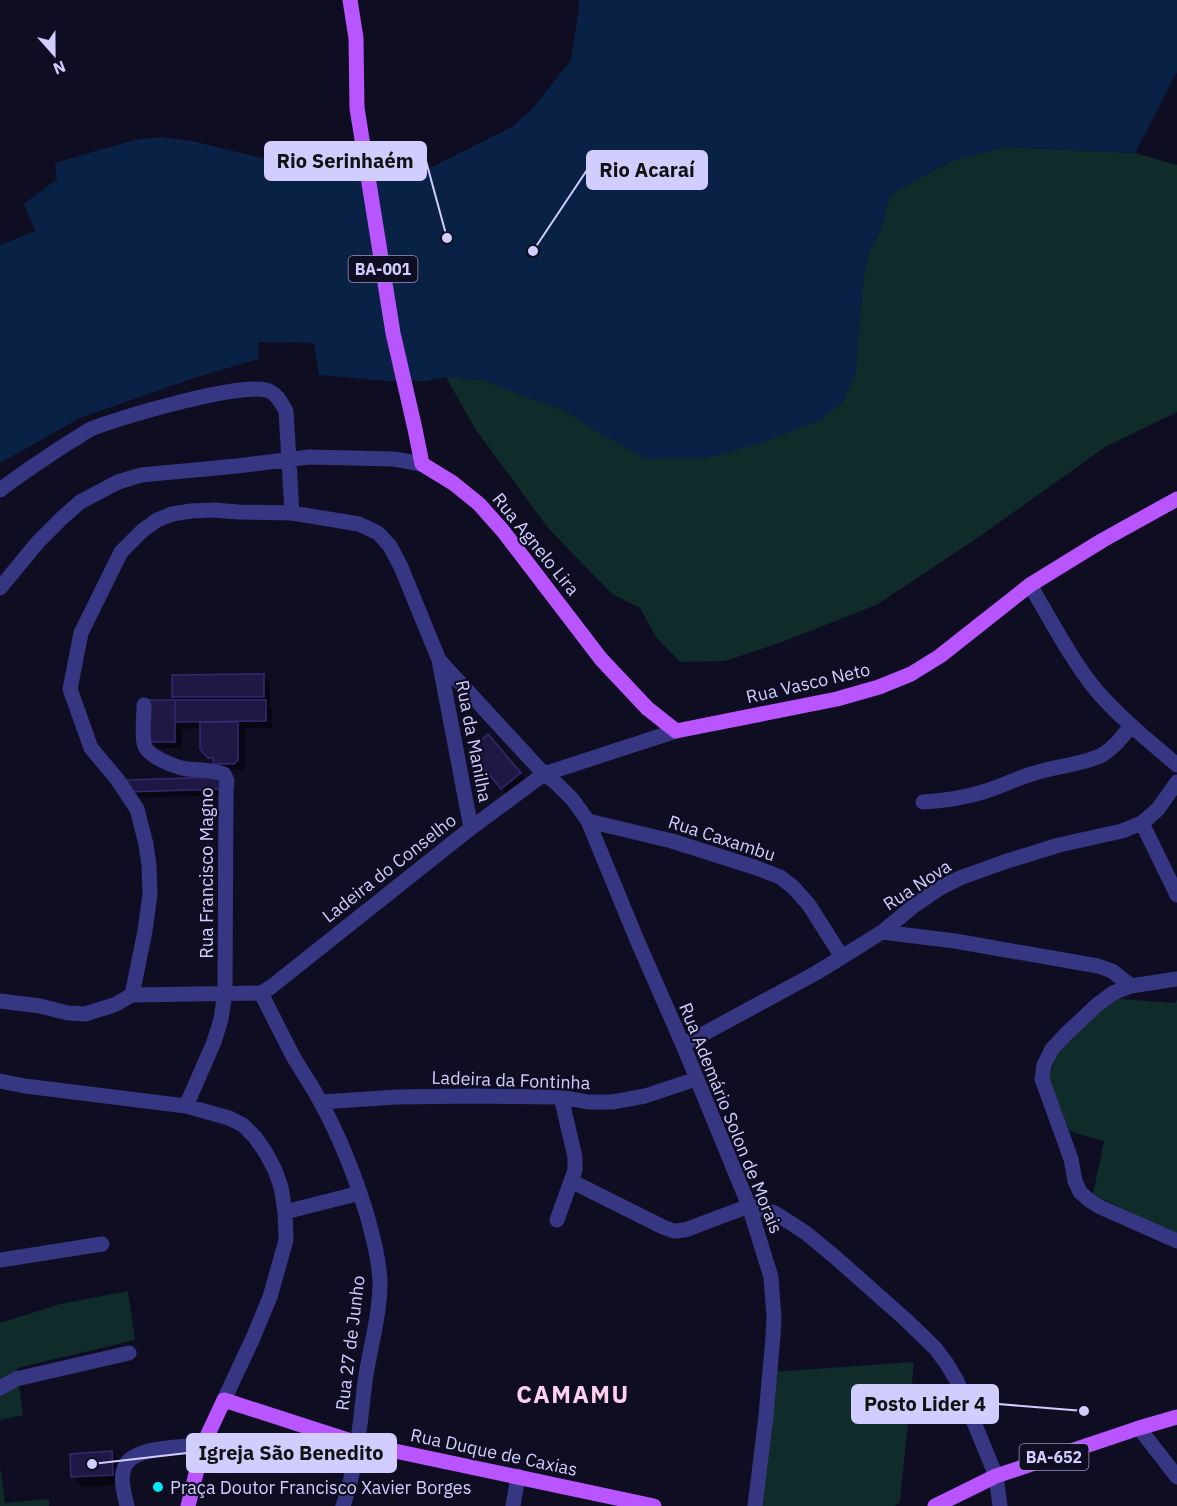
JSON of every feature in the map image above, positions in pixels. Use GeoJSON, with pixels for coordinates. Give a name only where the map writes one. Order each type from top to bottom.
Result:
{"type":"FeatureCollection","features":[{"type":"Feature","properties":{"kind":"main road","name":"BA-001"},"geometry":{"type":"LineString","coordinates":[[350,0],[356,38],[357,108],[393,333],[422,464]]}},
{"type":"Feature","properties":{"kind":"main road","name":"Rua Agnelo Lira"},"geometry":{"type":"LineString","coordinates":[[422,464],[453,483],[479,504],[503,531],[602,659],[647,708],[676,731]]}},
{"type":"Feature","properties":{"kind":"main road","name":"Rua Vasco Neto"},"geometry":{"type":"LineString","coordinates":[[676,731],[837,699],[879,687],[911,674],[940,656],[1030,585],[1103,540],[1177,499]]}},
{"type":"Feature","properties":{"kind":"main road","name":"Rua Duque de Caxias"},"geometry":{"type":"LineString","coordinates":[[224,1400],[357,1443],[654,1506]]}},
{"type":"Feature","properties":{"kind":"main road"},"geometry":{"type":"LineString","coordinates":[[188,1506],[203,1445],[224,1400]]}},
{"type":"Feature","properties":{"kind":"main road","name":"BA-652"},"geometry":{"type":"LineString","coordinates":[[934,1506],[996,1476],[1177,1417]]}},
{"type":"Feature","properties":{"kind":"street"},"geometry":{"type":"LineString","coordinates":[[0,490],[45,457],[91,429],[202,396],[255,388],[267,390],[278,397],[286,411],[292,513]]}},
{"type":"Feature","properties":{"kind":"street","name":"Rua Agnelo Lira"},"geometry":{"type":"LineString","coordinates":[[0,588],[39,542],[80,502],[118,482],[141,475],[309,457],[394,459],[422,464]]}},
{"type":"Feature","properties":{"kind":"street","name":"Rua da Manilha"},"geometry":{"type":"LineString","coordinates":[[132,995],[150,894],[146,844],[137,809],[117,778],[91,748],[70,689],[81,633],[121,552],[157,520],[172,514],[191,511],[292,513],[359,524],[378,533],[390,546],[401,567],[439,660],[471,828]]}},
{"type":"Feature","properties":{"kind":"street"},"geometry":{"type":"LineString","coordinates":[[1030,585],[1096,689],[1131,726],[1177,765]]}},
{"type":"Feature","properties":{"kind":"street","name":"Rua da Manilha"},"geometry":{"type":"LineString","coordinates":[[439,660],[544,774]]}},
{"type":"Feature","properties":{"kind":"street","name":"Rua Francisco Magno"},"geometry":{"type":"LineString","coordinates":[[144,705],[146,750],[152,755],[184,768],[217,771],[224,774],[227,781],[225,993]]}},
{"type":"Feature","properties":{"kind":"street"},"geometry":{"type":"LineString","coordinates":[[923,802],[954,800],[1034,773],[1088,761],[1117,744],[1131,726]]}},
{"type":"Feature","properties":{"kind":"street","name":"Rua Vasco Neto"},"geometry":{"type":"LineString","coordinates":[[544,774],[676,731]]}},
{"type":"Feature","properties":{"kind":"street","name":"Rua Ademário Solon de Morais"},"geometry":{"type":"LineString","coordinates":[[544,774],[573,800],[588,821],[749,1206],[771,1277],[774,1318],[766,1416],[755,1506]]}},
{"type":"Feature","properties":{"kind":"street","name":"Ladeira do Conselho"},"geometry":{"type":"LineString","coordinates":[[261,993],[471,828],[544,774]]}},
{"type":"Feature","properties":{"kind":"street","name":"Rua Nova"},"geometry":{"type":"LineString","coordinates":[[683,1045],[816,973],[882,932],[940,888],[960,878],[1059,845],[1122,831],[1142,823],[1158,809],[1177,782]]}},
{"type":"Feature","properties":{"kind":"street","name":"Rua Caxambu"},"geometry":{"type":"LineString","coordinates":[[588,821],[672,841],[780,877],[793,887],[809,905],[842,957]]}},
{"type":"Feature","properties":{"kind":"street"},"geometry":{"type":"LineString","coordinates":[[1142,823],[1177,895]]}},
{"type":"Feature","properties":{"kind":"street"},"geometry":{"type":"LineString","coordinates":[[882,932],[955,941],[1036,957],[1098,966],[1112,971],[1131,986]]}},
{"type":"Feature","properties":{"kind":"street"},"geometry":{"type":"LineString","coordinates":[[1177,979],[1131,986],[1113,993],[1098,1004],[1052,1049],[1044,1065],[1042,1079],[1071,1159],[1080,1192],[1100,1208],[1177,1241]]}},
{"type":"Feature","properties":{"kind":"street"},"geometry":{"type":"LineString","coordinates":[[186,1106],[214,1042],[225,993]]}},
{"type":"Feature","properties":{"kind":"street"},"geometry":{"type":"LineString","coordinates":[[0,1001],[85,1014],[114,1005],[132,995],[261,993]]}},
{"type":"Feature","properties":{"kind":"street","name":"Rua 27 de Junho"},"geometry":{"type":"LineString","coordinates":[[261,993],[321,1102],[342,1147],[360,1193],[379,1262],[380,1283],[377,1311],[355,1465],[343,1506]]}},
{"type":"Feature","properties":{"kind":"street","name":"Ladeira da Fontinha"},"geometry":{"type":"LineString","coordinates":[[321,1102],[396,1097],[475,1096],[561,1097],[588,1102],[612,1102],[645,1096],[696,1079]]}},
{"type":"Feature","properties":{"kind":"street"},"geometry":{"type":"LineString","coordinates":[[0,1081],[186,1106],[229,1118],[243,1125],[255,1137],[275,1170],[281,1187],[286,1240],[270,1297],[254,1338],[224,1400]]}},
{"type":"Feature","properties":{"kind":"street"},"geometry":{"type":"LineString","coordinates":[[557,1220],[575,1170],[575,1157],[561,1097]]}},
{"type":"Feature","properties":{"kind":"street"},"geometry":{"type":"LineString","coordinates":[[572,1181],[674,1231],[685,1230],[749,1206],[775,1213],[806,1233],[935,1348],[957,1381],[996,1476],[1000,1506]]}},
{"type":"Feature","properties":{"kind":"street"},"geometry":{"type":"LineString","coordinates":[[285,1212],[360,1193]]}},
{"type":"Feature","properties":{"kind":"street"},"geometry":{"type":"LineString","coordinates":[[0,1260],[102,1244]]}},
{"type":"Feature","properties":{"kind":"street"},"geometry":{"type":"LineString","coordinates":[[0,1388],[16,1379],[129,1353]]}},
{"type":"Feature","properties":{"kind":"street"},"geometry":{"type":"LineString","coordinates":[[1139,1428],[1177,1477]]}},
{"type":"Feature","properties":{"kind":"street"},"geometry":{"type":"LineString","coordinates":[[127,1506],[123,1474],[126,1464],[134,1456],[143,1451],[203,1445]]}},
{"type":"Feature","properties":{"kind":"street"},"geometry":{"type":"LineString","coordinates":[[513,1506],[519,1476]]}},
{"type":"Feature","properties":{"kind":"green space"},"geometry":{"type":"Polygon","coordinates":[[[1005,147],[1135,153],[1177,165],[1177,412],[1105,447],[976,539],[876,605],[782,642],[725,661],[680,662],[656,637],[640,608],[612,594],[548,528],[476,430],[446,377],[482,380],[568,412],[594,430],[863,283],[868,254],[882,228],[890,195],[949,162],[1005,147]]]}},
{"type":"Feature","properties":{"kind":"green space"},"geometry":{"type":"Polygon","coordinates":[[[1108,998],[1175,1003],[1177,1000],[1177,1236],[1093,1194],[1104,1141],[1069,1131],[1048,1078],[1059,1050],[1108,998]]]}},
{"type":"Feature","properties":{"kind":"green space"},"geometry":{"type":"Polygon","coordinates":[[[128,1291],[135,1340],[17,1368],[23,1415],[0,1420],[0,1323],[60,1304],[128,1291]]]}},
{"type":"Feature","properties":{"kind":"green space"},"geometry":{"type":"Polygon","coordinates":[[[914,1362],[900,1501],[895,1506],[758,1506],[772,1372],[914,1362]]]}},
{"type":"Feature","properties":{"kind":"green space"},"geometry":{"type":"Polygon","coordinates":[[[0,1466],[5,1503],[49,1499],[49,1506],[0,1506],[0,1466]]]}},
{"type":"Feature","properties":{"kind":"water"},"geometry":{"type":"Polygon","coordinates":[[[579,0],[1177,0],[1177,72],[1135,153],[1005,147],[949,162],[890,195],[882,228],[868,254],[863,283],[856,373],[843,402],[821,420],[764,442],[704,459],[646,459],[594,430],[568,412],[482,380],[446,377],[427,381],[388,381],[319,375],[314,343],[258,342],[259,359],[197,377],[80,418],[0,463],[0,245],[35,231],[24,204],[57,179],[55,163],[134,140],[162,137],[192,141],[275,161],[402,171],[432,167],[512,127],[533,108],[571,60],[579,0]]]}},
{"type":"Feature","properties":{"kind":"building"},"geometry":{"type":"Polygon","coordinates":[[[264,674],[264,697],[172,697],[172,675],[264,674]]]}},
{"type":"Feature","properties":{"kind":"building"},"geometry":{"type":"Polygon","coordinates":[[[149,700],[175,700],[175,742],[149,742],[149,700]]]}},
{"type":"Feature","properties":{"kind":"building"},"geometry":{"type":"Polygon","coordinates":[[[175,700],[266,700],[266,721],[175,722],[175,700]]]}},
{"type":"Feature","properties":{"kind":"building"},"geometry":{"type":"Polygon","coordinates":[[[200,722],[238,722],[238,760],[234,764],[213,764],[213,758],[208,758],[200,749],[200,722]]]}},
{"type":"Feature","properties":{"kind":"building"},"geometry":{"type":"Polygon","coordinates":[[[488,734],[521,773],[501,789],[469,750],[488,734]]]}},
{"type":"Feature","properties":{"kind":"building"},"geometry":{"type":"Polygon","coordinates":[[[223,777],[223,789],[127,792],[127,780],[223,777]]]}},
{"type":"Feature","properties":{"kind":"building"},"geometry":{"type":"Polygon","coordinates":[[[112,1451],[113,1475],[71,1477],[70,1454],[112,1451]]]}},
{"type":"Feature","properties":{"kind":"place","name":"Rio Serinhaém"},"geometry":{"type":"Point","coordinates":[447,238]}},
{"type":"Feature","properties":{"kind":"place","name":"Rio Acaraí"},"geometry":{"type":"Point","coordinates":[533,251]}},
{"type":"Feature","properties":{"kind":"place","name":"Posto Lider 4"},"geometry":{"type":"Point","coordinates":[1084,1411]}},
{"type":"Feature","properties":{"kind":"place","name":"Igreja São Benedito"},"geometry":{"type":"Point","coordinates":[92,1464]}},
{"type":"Feature","properties":{"kind":"place","name":"Praça Doutor Francisco Xavier Borges"},"geometry":{"type":"Point","coordinates":[158,1487]}},
{"type":"Feature","properties":{"kind":"district","name":"CAMAMU"},"geometry":{"type":"Point","coordinates":[573,1394]}}]}
